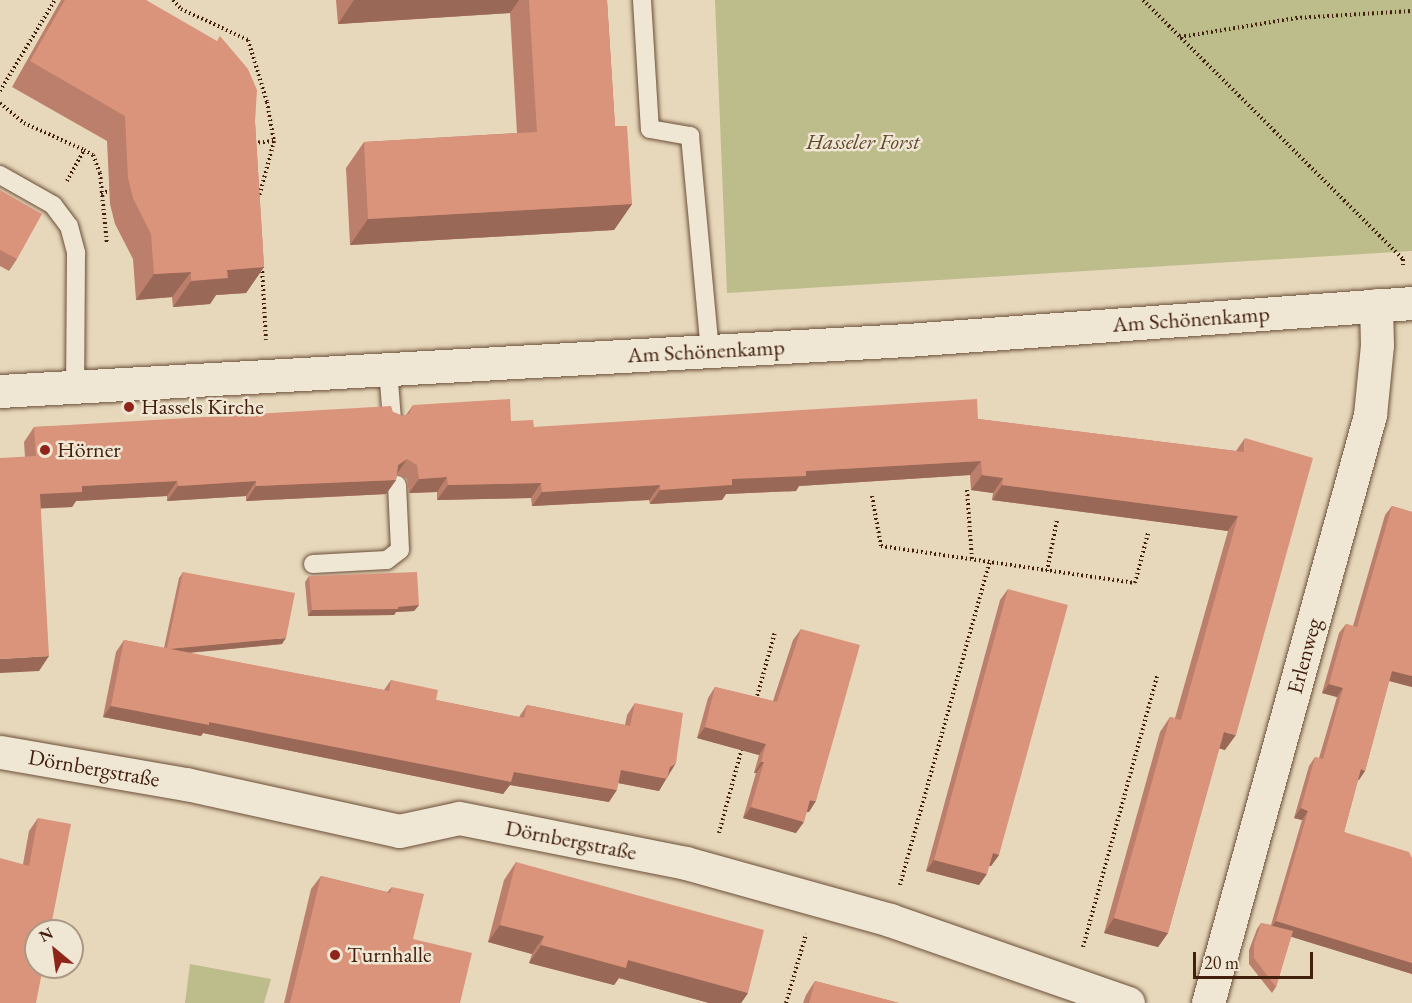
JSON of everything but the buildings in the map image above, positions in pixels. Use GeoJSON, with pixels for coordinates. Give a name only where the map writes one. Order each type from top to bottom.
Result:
{"type":"FeatureCollection","features":[{"type":"Feature","properties":{"kind":"street","name":"Am Schönenkamp"},"geometry":{"type":"LineString","coordinates":[[0,392],[969,335],[1399,304]]}},
{"type":"Feature","properties":{"kind":"street","name":"Erlenweg"},"geometry":{"type":"LineString","coordinates":[[1214,1002],[1370,415],[1377,345],[1399,304]]}},
{"type":"Feature","properties":{"kind":"street","name":"Dörnbergstraße"},"geometry":{"type":"LineString","coordinates":[[0,752],[186,784],[399,831],[459,818],[708,870],[890,920],[1128,1003]]}},
{"type":"Feature","properties":{"kind":"lane"},"geometry":{"type":"LineString","coordinates":[[642,0],[650,129],[690,136],[710,351]]}},
{"type":"Feature","properties":{"kind":"lane"},"geometry":{"type":"LineString","coordinates":[[0,175],[53,205],[69,226],[76,253],[75,387]]}},
{"type":"Feature","properties":{"kind":"lane"},"geometry":{"type":"LineString","coordinates":[[388,369],[392,420]]}},
{"type":"Feature","properties":{"kind":"lane"},"geometry":{"type":"LineString","coordinates":[[313,564],[387,560],[400,550],[397,485]]}},
{"type":"Feature","properties":{"kind":"path"},"geometry":{"type":"LineString","coordinates":[[0,91],[55,0]]}},
{"type":"Feature","properties":{"kind":"path"},"geometry":{"type":"LineString","coordinates":[[173,0],[180,9],[248,40],[267,102],[274,141],[258,200]]}},
{"type":"Feature","properties":{"kind":"path"},"geometry":{"type":"LineString","coordinates":[[1143,0],[1402,259],[1399,304]]}},
{"type":"Feature","properties":{"kind":"path"},"geometry":{"type":"LineString","coordinates":[[1180,37],[1296,18],[1412,11]]}},
{"type":"Feature","properties":{"kind":"path"},"geometry":{"type":"LineString","coordinates":[[0,103],[24,123],[84,150]]}},
{"type":"Feature","properties":{"kind":"path"},"geometry":{"type":"LineString","coordinates":[[246,144],[274,141]]}},
{"type":"Feature","properties":{"kind":"path"},"geometry":{"type":"LineString","coordinates":[[101,193],[110,191]]}},
{"type":"Feature","properties":{"kind":"path"},"geometry":{"type":"LineString","coordinates":[[262,264],[268,376]]}},
{"type":"Feature","properties":{"kind":"path"},"geometry":{"type":"LineString","coordinates":[[967,489],[972,559]]}},
{"type":"Feature","properties":{"kind":"path"},"geometry":{"type":"LineString","coordinates":[[872,496],[881,546],[1135,583],[1148,533]]}},
{"type":"Feature","properties":{"kind":"path"},"geometry":{"type":"LineString","coordinates":[[1047,571],[1057,519]]}},
{"type":"Feature","properties":{"kind":"path"},"geometry":{"type":"LineString","coordinates":[[890,920],[990,561]]}},
{"type":"Feature","properties":{"kind":"path"},"geometry":{"type":"LineString","coordinates":[[753,711],[775,632]]}},
{"type":"Feature","properties":{"kind":"path"},"geometry":{"type":"LineString","coordinates":[[1073,984],[1157,676]]}},
{"type":"Feature","properties":{"kind":"path"},"geometry":{"type":"LineString","coordinates":[[708,870],[743,745]]}},
{"type":"Feature","properties":{"kind":"path"},"geometry":{"type":"LineString","coordinates":[[786,1003],[816,898]]}},
{"type":"Feature","properties":{"kind":"green space","name":"Hasseler Forst"},"geometry":{"type":"Polygon","coordinates":[[[715,0],[1412,0],[1412,251],[727,293],[715,0]]]}},
{"type":"Feature","properties":{"kind":"green space"},"geometry":{"type":"Polygon","coordinates":[[[190,964],[271,979],[264,1003],[185,1003],[190,964]]]}},
{"type":"Feature","properties":{"kind":"place","name":"Hassels Kirche"},"geometry":{"type":"Point","coordinates":[129,407]}},
{"type":"Feature","properties":{"kind":"place","name":"Hörner"},"geometry":{"type":"Point","coordinates":[45,450]}},
{"type":"Feature","properties":{"kind":"place","name":"Turnhalle"},"geometry":{"type":"Point","coordinates":[335,955]}}]}
